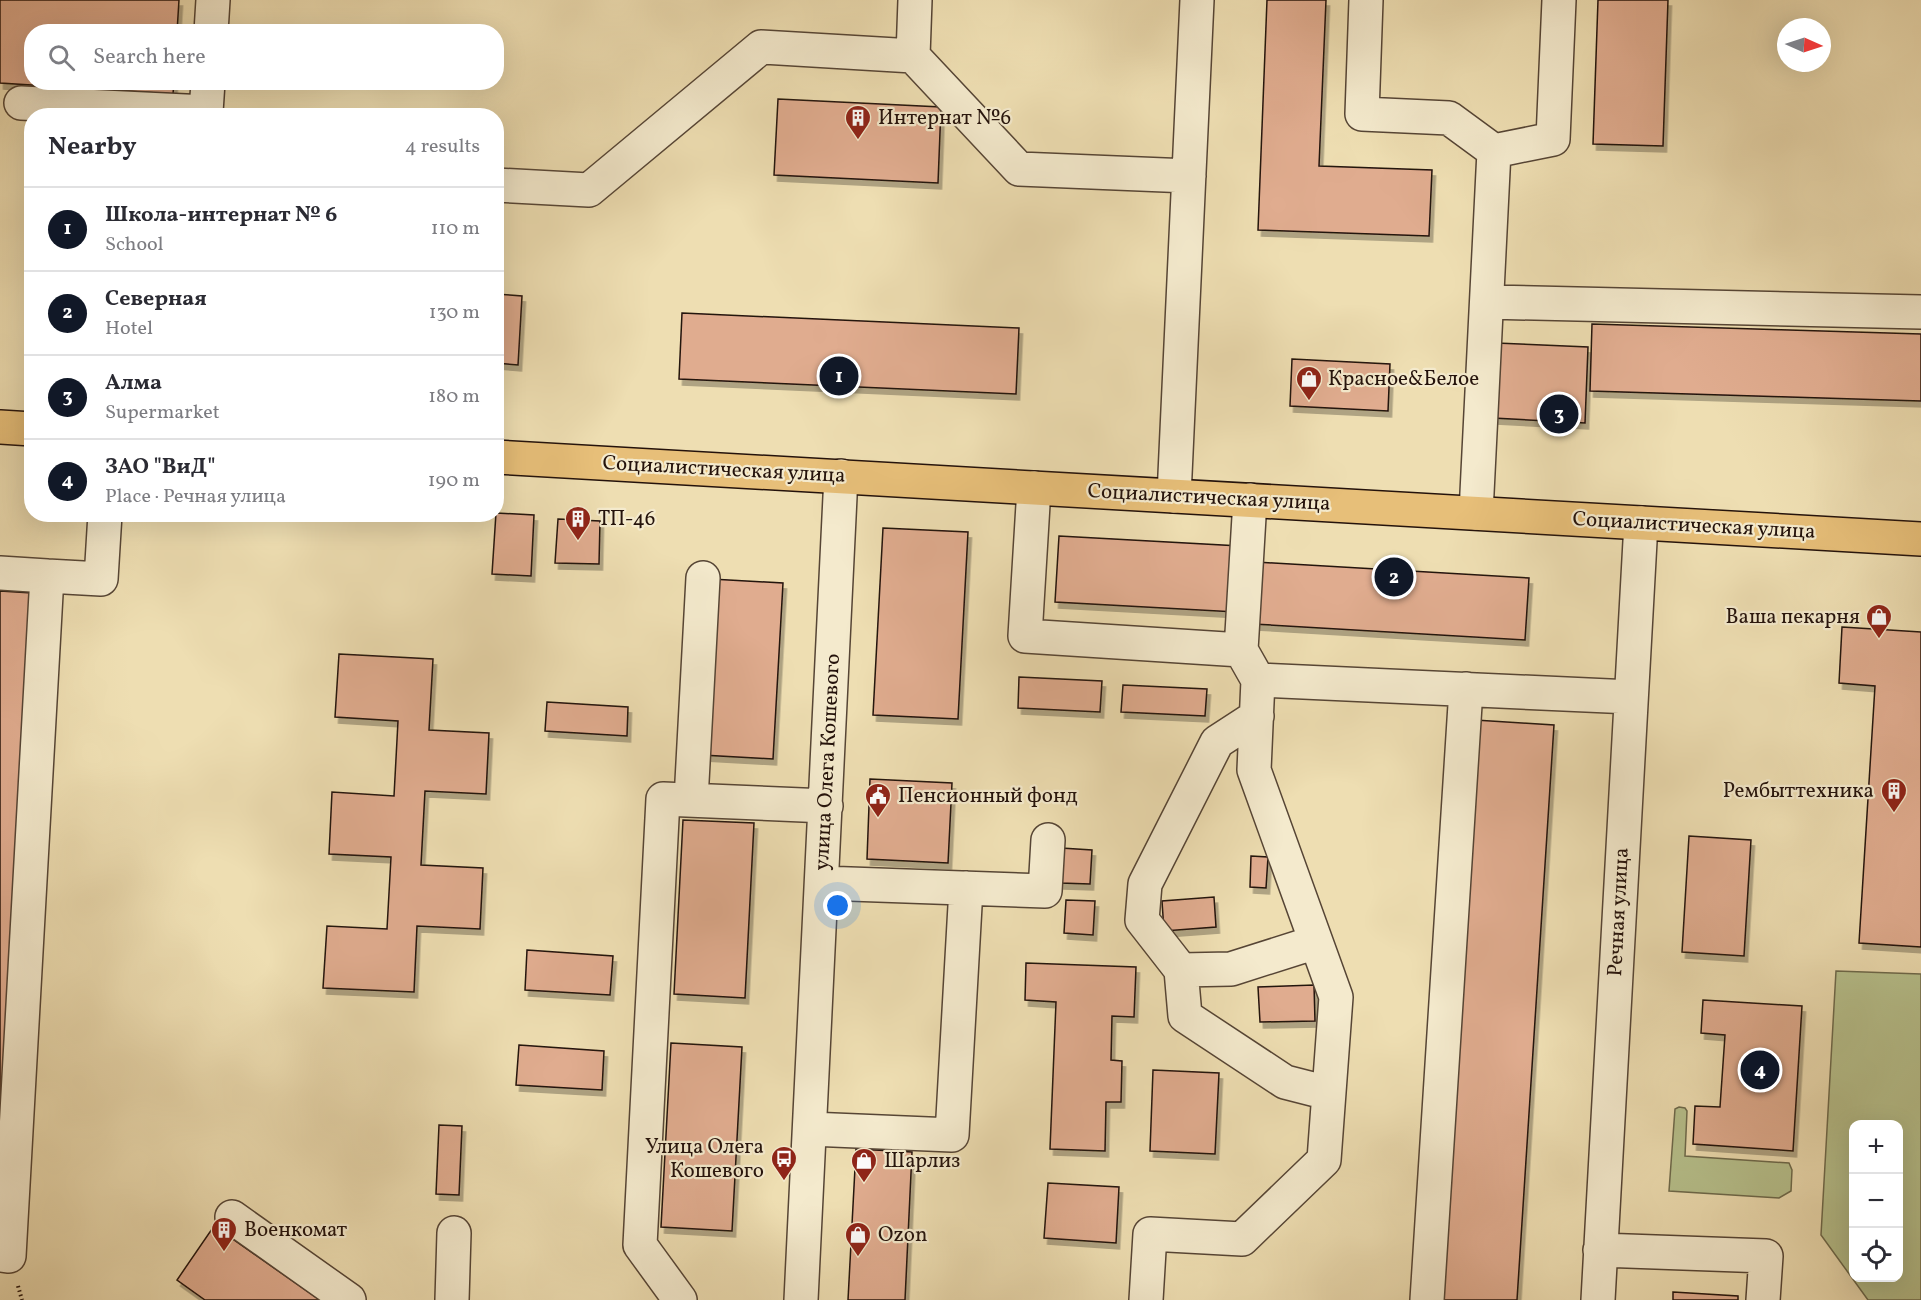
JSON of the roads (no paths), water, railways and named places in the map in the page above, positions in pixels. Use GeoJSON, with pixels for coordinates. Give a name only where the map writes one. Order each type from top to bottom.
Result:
{"type":"FeatureCollection","features":[{"type":"Feature","properties":{"kind":"main road"},"geometry":{"type":"LineString","coordinates":[[0,427],[24,428]]}},
{"type":"Feature","properties":{"kind":"main road","name":"Социалистическая улица"},"geometry":{"type":"LineString","coordinates":[[504,457],[1921,539]]}},
{"type":"Feature","properties":{"kind":"street"},"geometry":{"type":"LineString","coordinates":[[212,24],[213,0]]}},
{"type":"Feature","properties":{"kind":"street"},"geometry":{"type":"LineString","coordinates":[[913,56],[915,0]]}},
{"type":"Feature","properties":{"kind":"street"},"geometry":{"type":"LineString","coordinates":[[1174,496],[1197,0]]}},
{"type":"Feature","properties":{"kind":"street"},"geometry":{"type":"LineString","coordinates":[[1366,0],[1362,114],[1449,118],[1494,151],[1553,139],[1558,0]]}},
{"type":"Feature","properties":{"kind":"street"},"geometry":{"type":"LineString","coordinates":[[504,185],[589,190],[760,47],[913,56],[1018,170],[1189,176]]}},
{"type":"Feature","properties":{"kind":"street"},"geometry":{"type":"LineString","coordinates":[[206,108],[207,90]]}},
{"type":"Feature","properties":{"kind":"street"},"geometry":{"type":"LineString","coordinates":[[21,103],[75,108]]}},
{"type":"Feature","properties":{"kind":"street"},"geometry":{"type":"LineString","coordinates":[[1476,513],[1494,151]]}},
{"type":"Feature","properties":{"kind":"street"},"geometry":{"type":"LineString","coordinates":[[1488,302],[1921,312]]}},
{"type":"Feature","properties":{"kind":"street","name":"улица Олега Кошевого"},"geometry":{"type":"LineString","coordinates":[[801,1300],[841,476]]}},
{"type":"Feature","properties":{"kind":"street"},"geometry":{"type":"LineString","coordinates":[[1034,488],[1025,636],[1241,650]]}},
{"type":"Feature","properties":{"kind":"street"},"geometry":{"type":"LineString","coordinates":[[1146,1300],[1150,1234],[1242,1239],[1324,1160],[1336,997],[1254,770],[1258,680],[1241,650],[1250,500]]}},
{"type":"Feature","properties":{"kind":"street"},"geometry":{"type":"LineString","coordinates":[[0,573],[101,579],[105,522]]}},
{"type":"Feature","properties":{"kind":"street","name":"Речная улица"},"geometry":{"type":"LineString","coordinates":[[1598,1300],[1641,523]]}},
{"type":"Feature","properties":{"kind":"street"},"geometry":{"type":"LineString","coordinates":[[0,1255],[9,1256],[47,576]]}},
{"type":"Feature","properties":{"kind":"street"},"geometry":{"type":"LineString","coordinates":[[691,800],[703,578]]}},
{"type":"Feature","properties":{"kind":"street"},"geometry":{"type":"LineString","coordinates":[[1258,680],[1631,697]]}},
{"type":"Feature","properties":{"kind":"street"},"geometry":{"type":"LineString","coordinates":[[1427,1300],[1466,689]]}},
{"type":"Feature","properties":{"kind":"street"},"geometry":{"type":"LineString","coordinates":[[1257,716],[1217,742],[1144,884],[1142,920],[1181,970],[1185,1016],[1285,1082],[1328,1093]]}},
{"type":"Feature","properties":{"kind":"street"},"geometry":{"type":"LineString","coordinates":[[680,1300],[640,1245],[663,799],[826,807]]}},
{"type":"Feature","properties":{"kind":"street"},"geometry":{"type":"LineString","coordinates":[[822,883],[1046,891],[1048,840]]}},
{"type":"Feature","properties":{"kind":"street"},"geometry":{"type":"LineString","coordinates":[[810,1130],[952,1135],[966,888]]}},
{"type":"Feature","properties":{"kind":"street"},"geometry":{"type":"LineString","coordinates":[[1181,970],[1231,969],[1316,942]]}},
{"type":"Feature","properties":{"kind":"street"},"geometry":{"type":"LineString","coordinates":[[232,1217],[349,1300]]}},
{"type":"Feature","properties":{"kind":"street"},"geometry":{"type":"LineString","coordinates":[[452,1300],[454,1233]]}},
{"type":"Feature","properties":{"kind":"street"},"geometry":{"type":"LineString","coordinates":[[1600,1250],[1766,1256],[1763,1300]]}},
{"type":"Feature","properties":{"kind":"place","name":"Интернат №6"},"geometry":{"type":"Point","coordinates":[858,141]}},
{"type":"Feature","properties":{"kind":"place","name":"Школа-интернат № 6"},"geometry":{"type":"Point","coordinates":[839,376]}},
{"type":"Feature","properties":{"kind":"place","name":"Красное&Белое"},"geometry":{"type":"Point","coordinates":[1309,402]}},
{"type":"Feature","properties":{"kind":"place","name":"Алма"},"geometry":{"type":"Point","coordinates":[1559,414]}},
{"type":"Feature","properties":{"kind":"place","name":"ТП-46"},"geometry":{"type":"Point","coordinates":[578,542]}},
{"type":"Feature","properties":{"kind":"place","name":"Северная"},"geometry":{"type":"Point","coordinates":[1394,577]}},
{"type":"Feature","properties":{"kind":"place","name":"Ваша пекарня"},"geometry":{"type":"Point","coordinates":[1879,640]}},
{"type":"Feature","properties":{"kind":"place","name":"Рембыттехника"},"geometry":{"type":"Point","coordinates":[1894,814]}},
{"type":"Feature","properties":{"kind":"place","name":"Пенсионный фонд"},"geometry":{"type":"Point","coordinates":[878,819]}},
{"type":"Feature","properties":{"kind":"place","name":"ЗАО \"ВиД\""},"geometry":{"type":"Point","coordinates":[1760,1070]}},
{"type":"Feature","properties":{"kind":"place","name":"Улица Олега Кошевого"},"geometry":{"type":"Point","coordinates":[784,1182]}},
{"type":"Feature","properties":{"kind":"place","name":"Шарлиз"},"geometry":{"type":"Point","coordinates":[864,1184]}},
{"type":"Feature","properties":{"kind":"place","name":"Военкомат"},"geometry":{"type":"Point","coordinates":[224,1253]}},
{"type":"Feature","properties":{"kind":"place","name":"Ozon"},"geometry":{"type":"Point","coordinates":[858,1258]}}]}
